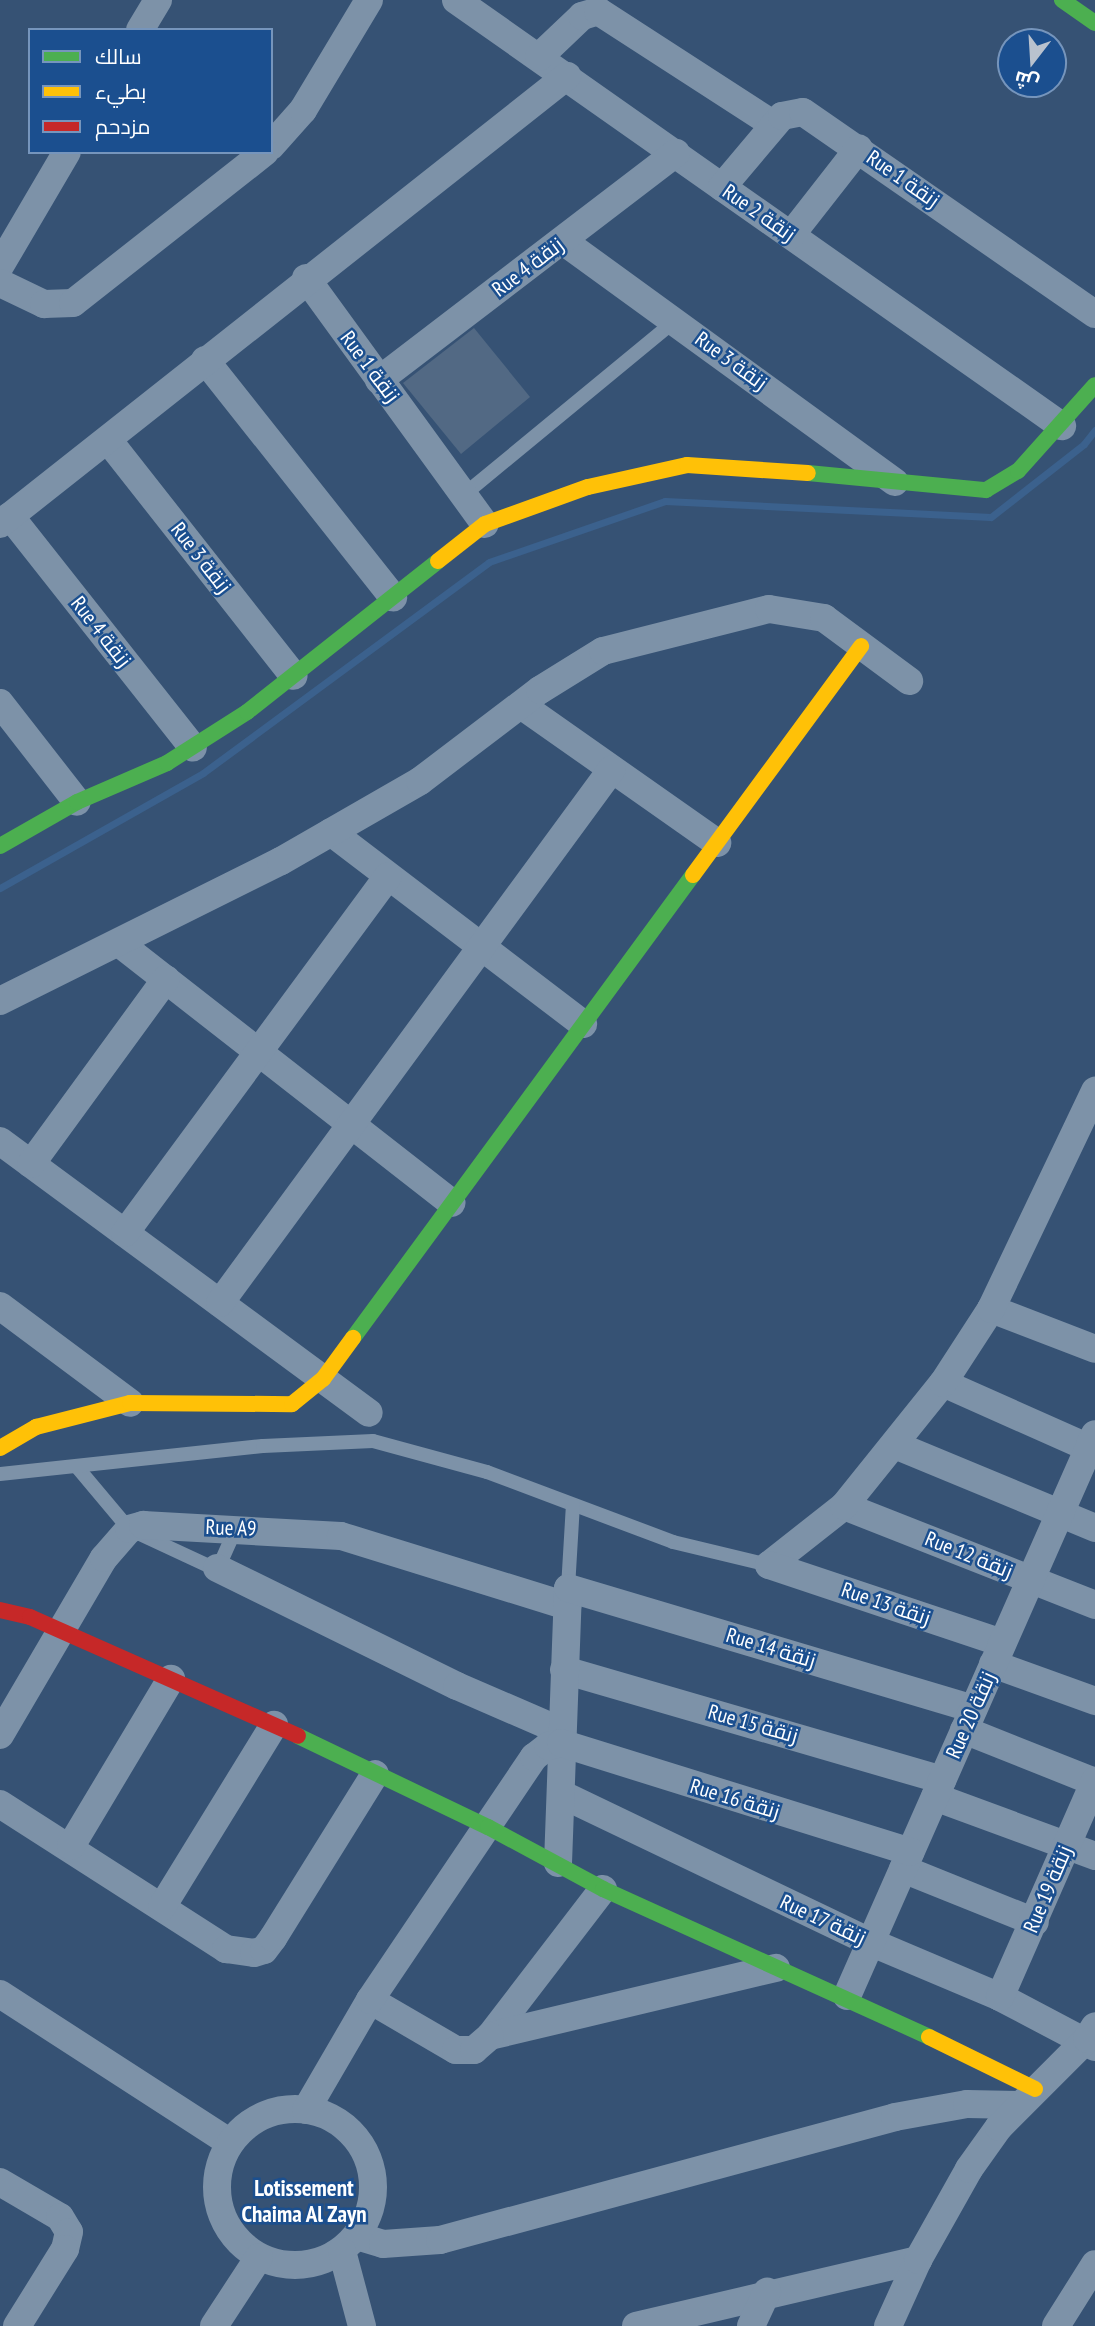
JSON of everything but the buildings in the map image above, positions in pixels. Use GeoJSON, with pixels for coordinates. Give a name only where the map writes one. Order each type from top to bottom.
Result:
{"type":"FeatureCollection","features":[{"type":"Feature","properties":{"kind":"main road"},"geometry":{"type":"LineString","coordinates":[[1062,0],[1095,23]]}},
{"type":"Feature","properties":{"kind":"main road"},"geometry":{"type":"LineString","coordinates":[[0,845],[77,802],[193,748],[294,676],[485,524],[588,487],[687,465],[731,465],[965,491],[999,485],[1062,426],[1095,385]]}},
{"type":"Feature","properties":{"kind":"main road"},"geometry":{"type":"LineString","coordinates":[[0,1448],[36,1427],[130,1403],[292,1404],[324,1379],[861,646]]}},
{"type":"Feature","properties":{"kind":"main road"},"geometry":{"type":"LineString","coordinates":[[0,1610],[30,1617],[274,1725],[488,1827],[603,1889],[776,1968],[847,1996],[1027,2097]]}},
{"type":"Feature","properties":{"kind":"street"},"geometry":{"type":"LineString","coordinates":[[140,28],[158,0]]}},
{"type":"Feature","properties":{"kind":"street"},"geometry":{"type":"LineString","coordinates":[[273,144],[303,110],[369,0]]}},
{"type":"Feature","properties":{"kind":"street","name":"Rue 2 زنقة"},"geometry":{"type":"LineString","coordinates":[[456,0],[1062,426]]}},
{"type":"Feature","properties":{"kind":"street"},"geometry":{"type":"LineString","coordinates":[[539,57],[582,16],[598,11],[773,124],[722,187]]}},
{"type":"Feature","properties":{"kind":"street"},"geometry":{"type":"LineString","coordinates":[[5,520],[108,440],[306,278],[567,76]]}},
{"type":"Feature","properties":{"kind":"street","name":"Rue 1 زنقة"},"geometry":{"type":"LineString","coordinates":[[773,124],[787,113],[803,112],[859,148],[1095,314]]}},
{"type":"Feature","properties":{"kind":"street"},"geometry":{"type":"LineString","coordinates":[[791,235],[859,148]]}},
{"type":"Feature","properties":{"kind":"street","name":"Rue 4 زنقة"},"geometry":{"type":"LineString","coordinates":[[379,380],[676,153]]}},
{"type":"Feature","properties":{"kind":"street"},"geometry":{"type":"LineString","coordinates":[[0,266],[66,154]]}},
{"type":"Feature","properties":{"kind":"street"},"geometry":{"type":"LineString","coordinates":[[0,283],[44,304],[73,303],[262,154]]}},
{"type":"Feature","properties":{"kind":"street","name":"Rue 3 زنقة"},"geometry":{"type":"LineString","coordinates":[[563,241],[897,484]]}},
{"type":"Feature","properties":{"kind":"street","name":"Rue 1 زنقة"},"geometry":{"type":"LineString","coordinates":[[306,278],[379,380],[466,493],[485,524]]}},
{"type":"Feature","properties":{"kind":"street"},"geometry":{"type":"LineString","coordinates":[[205,360],[393,597]]}},
{"type":"Feature","properties":{"kind":"street","name":"Rue 3 زنقة"},"geometry":{"type":"LineString","coordinates":[[108,440],[294,676]]}},
{"type":"Feature","properties":{"kind":"street","name":"Rue 4 زنقة"},"geometry":{"type":"LineString","coordinates":[[5,520],[193,748]]}},
{"type":"Feature","properties":{"kind":"street"},"geometry":{"type":"LineString","coordinates":[[0,1001],[119,943],[331,832],[419,781],[521,705],[603,650],[769,609],[824,618],[909,681]]}},
{"type":"Feature","properties":{"kind":"street"},"geometry":{"type":"LineString","coordinates":[[0,703],[77,802]]}},
{"type":"Feature","properties":{"kind":"street"},"geometry":{"type":"LineString","coordinates":[[521,705],[717,843]]}},
{"type":"Feature","properties":{"kind":"street"},"geometry":{"type":"LineString","coordinates":[[220,1303],[612,769]]}},
{"type":"Feature","properties":{"kind":"street"},"geometry":{"type":"LineString","coordinates":[[331,832],[583,1024]]}},
{"type":"Feature","properties":{"kind":"street"},"geometry":{"type":"LineString","coordinates":[[125,1233],[388,876]]}},
{"type":"Feature","properties":{"kind":"street"},"geometry":{"type":"LineString","coordinates":[[119,943],[452,1203]]}},
{"type":"Feature","properties":{"kind":"street"},"geometry":{"type":"LineString","coordinates":[[31,1164],[166,979]]}},
{"type":"Feature","properties":{"kind":"street"},"geometry":{"type":"LineString","coordinates":[[769,1564],[844,1506],[943,1383],[991,1308],[1093,1101]]}},
{"type":"Feature","properties":{"kind":"street"},"geometry":{"type":"LineString","coordinates":[[0,1141],[369,1413]]}},
{"type":"Feature","properties":{"kind":"street"},"geometry":{"type":"LineString","coordinates":[[0,1306],[130,1403]]}},
{"type":"Feature","properties":{"kind":"street"},"geometry":{"type":"LineString","coordinates":[[991,1308],[1095,1349]]}},
{"type":"Feature","properties":{"kind":"street"},"geometry":{"type":"LineString","coordinates":[[943,1383],[1092,1441]]}},
{"type":"Feature","properties":{"kind":"street","name":"Rue 20 زنقة"},"geometry":{"type":"LineString","coordinates":[[847,1996],[1092,1441]]}},
{"type":"Feature","properties":{"kind":"street"},"geometry":{"type":"LineString","coordinates":[[895,1445],[1095,1528]]}},
{"type":"Feature","properties":{"kind":"street","name":"Rue 12 زنقة"},"geometry":{"type":"LineString","coordinates":[[844,1506],[1095,1605]]}},
{"type":"Feature","properties":{"kind":"street","name":"Rue A9"},"geometry":{"type":"LineString","coordinates":[[129,1529],[143,1525],[236,1528],[341,1536],[568,1597]]}},
{"type":"Feature","properties":{"kind":"street"},"geometry":{"type":"LineString","coordinates":[[0,1735],[64,1633],[104,1558],[129,1529]]}},
{"type":"Feature","properties":{"kind":"street","name":"Rue 13 زنقة"},"geometry":{"type":"LineString","coordinates":[[769,1564],[998,1653],[1095,1702]]}},
{"type":"Feature","properties":{"kind":"street","name":"Rue 16 زنقة"},"geometry":{"type":"LineString","coordinates":[[217,1568],[561,1737],[906,1861],[1035,1922]]}},
{"type":"Feature","properties":{"kind":"street"},"geometry":{"type":"LineString","coordinates":[[558,1863],[568,1597]]}},
{"type":"Feature","properties":{"kind":"street","name":"Rue 14 زنقة"},"geometry":{"type":"LineString","coordinates":[[568,1597],[969,1719],[1095,1781]]}},
{"type":"Feature","properties":{"kind":"street","name":"Rue 15 زنقة"},"geometry":{"type":"LineString","coordinates":[[564,1670],[938,1788],[1095,1856]]}},
{"type":"Feature","properties":{"kind":"street"},"geometry":{"type":"LineString","coordinates":[[71,1846],[171,1679]]}},
{"type":"Feature","properties":{"kind":"street"},"geometry":{"type":"LineString","coordinates":[[162,1908],[274,1725]]}},
{"type":"Feature","properties":{"kind":"street"},"geometry":{"type":"LineString","coordinates":[[306,2110],[370,2000],[534,1757],[561,1737]]}},
{"type":"Feature","properties":{"kind":"street"},"geometry":{"type":"LineString","coordinates":[[0,1804],[71,1846],[226,1949],[264,1951],[375,1774]]}},
{"type":"Feature","properties":{"kind":"street","name":"Rue 19 زنقة"},"geometry":{"type":"LineString","coordinates":[[1000,1997],[1095,1781]]}},
{"type":"Feature","properties":{"kind":"street","name":"Rue 17 زنقة"},"geometry":{"type":"LineString","coordinates":[[561,1794],[870,1942],[1092,2037]]}},
{"type":"Feature","properties":{"kind":"street"},"geometry":{"type":"LineString","coordinates":[[370,2000],[456,2050],[474,2050],[490,2036],[603,1889]]}},
{"type":"Feature","properties":{"kind":"street"},"geometry":{"type":"LineString","coordinates":[[490,2036],[776,1968]]}},
{"type":"Feature","properties":{"kind":"street"},"geometry":{"type":"LineString","coordinates":[[0,1994],[230,2143]]}},
{"type":"Feature","properties":{"kind":"street"},"geometry":{"type":"LineString","coordinates":[[888,2326],[918,2260],[969,2169],[1027,2097],[1092,2037]]}},
{"type":"Feature","properties":{"kind":"street"},"geometry":{"type":"LineString","coordinates":[[362,2326],[349,2243],[374,2193],[363,2148],[348,2129],[306,2110],[263,2116],[230,2143],[219,2167],[217,2193],[223,2219],[238,2241],[259,2257],[301,2266],[349,2243],[383,2244],[440,2240],[895,2117],[1027,2097]]}},
{"type":"Feature","properties":{"kind":"street"},"geometry":{"type":"LineString","coordinates":[[0,2182],[60,2217],[68,2232],[65,2249],[17,2326]]}},
{"type":"Feature","properties":{"kind":"street"},"geometry":{"type":"LineString","coordinates":[[214,2326],[259,2257]]}},
{"type":"Feature","properties":{"kind":"street"},"geometry":{"type":"LineString","coordinates":[[636,2326],[767,2292],[918,2260]]}},
{"type":"Feature","properties":{"kind":"street"},"geometry":{"type":"LineString","coordinates":[[1056,2326],[1095,2264]]}},
{"type":"Feature","properties":{"kind":"street"},"geometry":{"type":"LineString","coordinates":[[751,2326],[767,2292]]}},
{"type":"Feature","properties":{"kind":"lane"},"geometry":{"type":"LineString","coordinates":[[466,493],[675,321]]}},
{"type":"Feature","properties":{"kind":"lane"},"geometry":{"type":"LineString","coordinates":[[0,1474],[263,1446],[373,1441],[439,1456],[673,1542],[769,1564]]}},
{"type":"Feature","properties":{"kind":"lane"},"geometry":{"type":"LineString","coordinates":[[77,1467],[129,1529],[217,1568],[236,1528]]}},
{"type":"Feature","properties":{"kind":"lane"},"geometry":{"type":"LineString","coordinates":[[568,1597],[573,1506]]}},
{"type":"Feature","properties":{"kind":"waterway"},"geometry":{"type":"LineString","coordinates":[[0,888],[203,773],[489,562],[665,501],[991,517],[1084,444],[1095,430]]}},
{"type":"Feature","properties":{"kind":"traffic: fast"},"geometry":{"type":"LineString","coordinates":[[1062,0],[1095,23]]}},
{"type":"Feature","properties":{"kind":"traffic: fast"},"geometry":{"type":"LineString","coordinates":[[808,473],[986,490],[1018,471],[1095,385]]}},
{"type":"Feature","properties":{"kind":"traffic: fast"},"geometry":{"type":"LineString","coordinates":[[0,846],[77,802],[167,763],[247,712],[438,561]]}},
{"type":"Feature","properties":{"kind":"traffic: fast"},"geometry":{"type":"LineString","coordinates":[[353,1338],[693,875]]}},
{"type":"Feature","properties":{"kind":"traffic: fast"},"geometry":{"type":"LineString","coordinates":[[298,1736],[488,1827],[603,1889],[929,2037]]}},
{"type":"Feature","properties":{"kind":"traffic: slow"},"geometry":{"type":"LineString","coordinates":[[438,561],[485,524],[588,487],[687,465],[808,473]]}},
{"type":"Feature","properties":{"kind":"traffic: slow"},"geometry":{"type":"LineString","coordinates":[[693,875],[861,646]]}},
{"type":"Feature","properties":{"kind":"traffic: slow"},"geometry":{"type":"LineString","coordinates":[[0,1448],[36,1427],[130,1403],[292,1404],[323,1379],[353,1338]]}},
{"type":"Feature","properties":{"kind":"traffic: slow"},"geometry":{"type":"LineString","coordinates":[[929,2037],[1035,2089]]}},
{"type":"Feature","properties":{"kind":"traffic: jam"},"geometry":{"type":"LineString","coordinates":[[0,1610],[30,1617],[298,1736]]}},
{"type":"Feature","properties":{"kind":"district","name":"Lotissement Chaima Al Zayn"},"geometry":{"type":"Point","coordinates":[304,2201]}}]}
